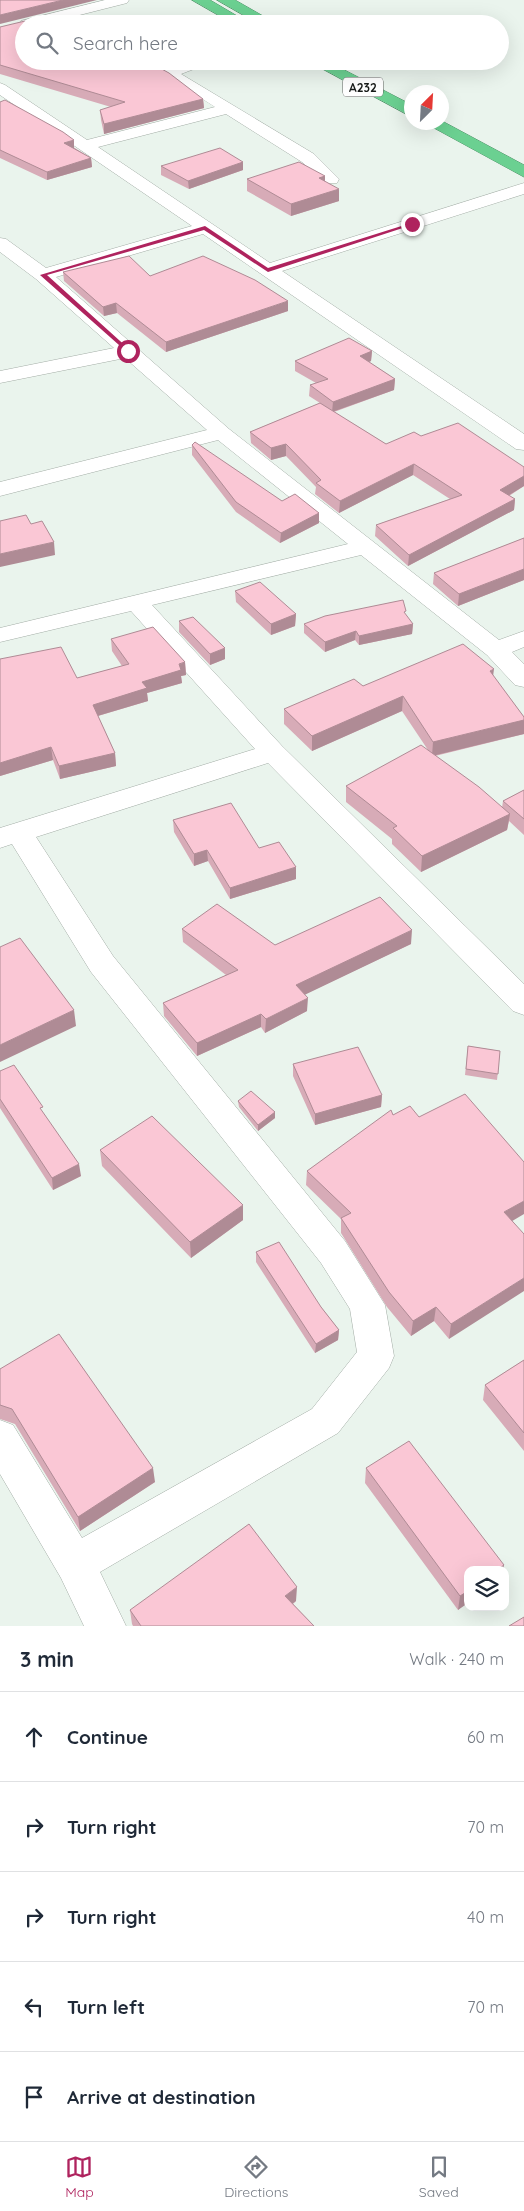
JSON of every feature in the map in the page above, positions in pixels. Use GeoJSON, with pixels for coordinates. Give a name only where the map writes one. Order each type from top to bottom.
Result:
{"type":"FeatureCollection","features":[{"type":"Feature","properties":{"kind":"highway"},"geometry":{"type":"LineString","coordinates":[[199,0],[227,15]]}},
{"type":"Feature","properties":{"kind":"highway"},"geometry":{"type":"LineString","coordinates":[[224,0],[253,15]]}},
{"type":"Feature","properties":{"kind":"highway","name":"A232"},"geometry":{"type":"LineString","coordinates":[[333,70],[404,108]]}},
{"type":"Feature","properties":{"kind":"highway","name":"A232"},"geometry":{"type":"LineString","coordinates":[[361,70],[404,92]]}},
{"type":"Feature","properties":{"kind":"highway"},"geometry":{"type":"LineString","coordinates":[[449,116],[524,154]]}},
{"type":"Feature","properties":{"kind":"highway"},"geometry":{"type":"LineString","coordinates":[[446,130],[524,172]]}},
{"type":"Feature","properties":{"kind":"street"},"geometry":{"type":"LineString","coordinates":[[64,15],[122,0]]}},
{"type":"Feature","properties":{"kind":"street"},"geometry":{"type":"LineString","coordinates":[[68,14],[72,15]]}},
{"type":"Feature","properties":{"kind":"street"},"geometry":{"type":"LineString","coordinates":[[164,70],[308,158],[331,179]]}},
{"type":"Feature","properties":{"kind":"street"},"geometry":{"type":"LineString","coordinates":[[168,73],[176,70]]}},
{"type":"Feature","properties":{"kind":"street"},"geometry":{"type":"LineString","coordinates":[[0,88],[524,444]]}},
{"type":"Feature","properties":{"kind":"street"},"geometry":{"type":"LineString","coordinates":[[86,145],[227,109]]}},
{"type":"Feature","properties":{"kind":"street"},"geometry":{"type":"LineString","coordinates":[[268,270],[524,188]]}},
{"type":"Feature","properties":{"kind":"street"},"geometry":{"type":"LineString","coordinates":[[43,275],[205,228]]}},
{"type":"Feature","properties":{"kind":"street"},"geometry":{"type":"LineString","coordinates":[[0,243],[43,275],[222,433],[496,650],[524,679]]}},
{"type":"Feature","properties":{"kind":"street"},"geometry":{"type":"LineString","coordinates":[[0,377],[128,351]]}},
{"type":"Feature","properties":{"kind":"street"},"geometry":{"type":"LineString","coordinates":[[0,489],[222,433]]}},
{"type":"Feature","properties":{"kind":"street"},"geometry":{"type":"LineString","coordinates":[[0,635],[365,547]]}},
{"type":"Feature","properties":{"kind":"street"},"geometry":{"type":"LineString","coordinates":[[136,602],[273,752],[524,1002]]}},
{"type":"Feature","properties":{"kind":"street"},"geometry":{"type":"LineString","coordinates":[[496,650],[524,638]]}},
{"type":"Feature","properties":{"kind":"street"},"geometry":{"type":"LineString","coordinates":[[75,1564],[325,1421],[376,1356],[367,1305],[333,1252],[102,964],[9,835],[273,752]]}},
{"type":"Feature","properties":{"kind":"street"},"geometry":{"type":"LineString","coordinates":[[0,1438],[75,1564],[105,1626]]}},
{"type":"Feature","properties":{"kind":"building"},"geometry":{"type":"Polygon","coordinates":[[[0,0],[63,0],[0,15],[0,0]]]}},
{"type":"Feature","properties":{"kind":"building"},"geometry":{"type":"Polygon","coordinates":[[[15,23],[15,69],[0,65],[0,27],[15,23]]]}},
{"type":"Feature","properties":{"kind":"building"},"geometry":{"type":"Polygon","coordinates":[[[17,70],[164,70],[203,99],[104,124],[100,110],[125,102],[17,70]]]}},
{"type":"Feature","properties":{"kind":"building"},"geometry":{"type":"Polygon","coordinates":[[[5,100],[63,132],[74,140],[64,143],[91,158],[47,172],[0,150],[0,102],[5,100]]]}},
{"type":"Feature","properties":{"kind":"building"},"geometry":{"type":"Polygon","coordinates":[[[220,148],[243,162],[188,181],[161,166],[220,148]]]}},
{"type":"Feature","properties":{"kind":"building"},"geometry":{"type":"Polygon","coordinates":[[[299,162],[325,176],[319,178],[339,189],[291,204],[247,179],[299,162]]]}},
{"type":"Feature","properties":{"kind":"building"},"geometry":{"type":"Polygon","coordinates":[[[129,256],[150,276],[203,256],[255,280],[288,301],[166,342],[116,303],[103,307],[63,272],[129,256]]]}},
{"type":"Feature","properties":{"kind":"building"},"geometry":{"type":"Polygon","coordinates":[[[349,338],[372,351],[360,356],[395,379],[333,402],[310,385],[328,379],[295,361],[349,338]]]}},
{"type":"Feature","properties":{"kind":"building"},"geometry":{"type":"Polygon","coordinates":[[[320,403],[386,444],[414,432],[421,436],[458,423],[524,467],[524,476],[500,490],[515,499],[409,555],[376,525],[462,495],[414,464],[340,501],[316,483],[321,480],[286,444],[271,448],[250,432],[320,403]]]}},
{"type":"Feature","properties":{"kind":"building"},"geometry":{"type":"Polygon","coordinates":[[[195,442],[282,501],[295,494],[319,513],[281,533],[236,502],[192,445],[195,442]]]}},
{"type":"Feature","properties":{"kind":"building"},"geometry":{"type":"Polygon","coordinates":[[[26,515],[31,524],[42,521],[54,542],[0,554],[0,521],[26,515]]]}},
{"type":"Feature","properties":{"kind":"building"},"geometry":{"type":"Polygon","coordinates":[[[524,538],[524,569],[459,594],[434,573],[524,538]]]}},
{"type":"Feature","properties":{"kind":"building"},"geometry":{"type":"Polygon","coordinates":[[[260,582],[296,614],[271,624],[235,591],[260,582]]]}},
{"type":"Feature","properties":{"kind":"building"},"geometry":{"type":"Polygon","coordinates":[[[403,600],[406,611],[404,612],[413,624],[359,636],[356,631],[325,642],[304,624],[325,616],[403,600]]]}},
{"type":"Feature","properties":{"kind":"building"},"geometry":{"type":"Polygon","coordinates":[[[193,617],[225,648],[210,654],[179,621],[193,617]]]}},
{"type":"Feature","properties":{"kind":"building"},"geometry":{"type":"Polygon","coordinates":[[[153,627],[185,662],[179,664],[181,670],[142,682],[147,688],[93,705],[115,753],[59,766],[51,747],[0,763],[0,659],[61,647],[77,678],[129,664],[111,639],[153,627]]]}},
{"type":"Feature","properties":{"kind":"building"},"geometry":{"type":"Polygon","coordinates":[[[463,644],[494,669],[490,671],[524,717],[524,720],[433,742],[403,696],[312,736],[284,709],[354,679],[363,686],[463,644]]]}},
{"type":"Feature","properties":{"kind":"building"},"geometry":{"type":"Polygon","coordinates":[[[421,745],[479,787],[510,814],[422,856],[393,828],[397,826],[346,786],[421,745]]]}},
{"type":"Feature","properties":{"kind":"building"},"geometry":{"type":"Polygon","coordinates":[[[524,790],[524,819],[503,801],[524,790]]]}},
{"type":"Feature","properties":{"kind":"building"},"geometry":{"type":"Polygon","coordinates":[[[231,803],[259,848],[279,842],[296,867],[230,888],[207,850],[194,854],[173,820],[231,803]]]}},
{"type":"Feature","properties":{"kind":"building"},"geometry":{"type":"Polygon","coordinates":[[[380,897],[412,930],[296,985],[308,998],[266,1019],[261,1014],[197,1043],[163,1003],[238,970],[182,929],[217,904],[275,945],[380,897]]]}},
{"type":"Feature","properties":{"kind":"building"},"geometry":{"type":"Polygon","coordinates":[[[20,938],[74,1010],[0,1045],[0,947],[20,938]]]}},
{"type":"Feature","properties":{"kind":"building"},"geometry":{"type":"Polygon","coordinates":[[[468,1046],[500,1051],[498,1074],[466,1069],[468,1046]]]}},
{"type":"Feature","properties":{"kind":"building"},"geometry":{"type":"Polygon","coordinates":[[[358,1047],[382,1095],[315,1114],[293,1064],[358,1047]]]}},
{"type":"Feature","properties":{"kind":"building"},"geometry":{"type":"Polygon","coordinates":[[[14,1065],[43,1107],[40,1108],[79,1164],[52,1178],[0,1099],[0,1071],[14,1065]]]}},
{"type":"Feature","properties":{"kind":"building"},"geometry":{"type":"Polygon","coordinates":[[[251,1091],[275,1112],[258,1125],[238,1101],[251,1091]]]}},
{"type":"Feature","properties":{"kind":"building"},"geometry":{"type":"Polygon","coordinates":[[[465,1094],[524,1162],[524,1201],[504,1212],[524,1234],[524,1278],[451,1324],[436,1307],[413,1321],[389,1292],[341,1218],[351,1213],[307,1171],[391,1110],[393,1115],[410,1106],[419,1117],[465,1094]]]}},
{"type":"Feature","properties":{"kind":"building"},"geometry":{"type":"Polygon","coordinates":[[[152,1116],[243,1205],[190,1242],[100,1150],[152,1116]]]}},
{"type":"Feature","properties":{"kind":"building"},"geometry":{"type":"Polygon","coordinates":[[[279,1242],[321,1307],[339,1330],[316,1344],[256,1252],[279,1242]]]}},
{"type":"Feature","properties":{"kind":"building"},"geometry":{"type":"Polygon","coordinates":[[[59,1334],[153,1468],[78,1517],[12,1409],[0,1405],[0,1369],[59,1334]]]}},
{"type":"Feature","properties":{"kind":"building"},"geometry":{"type":"Polygon","coordinates":[[[524,1360],[524,1433],[485,1385],[524,1360]]]}},
{"type":"Feature","properties":{"kind":"building"},"geometry":{"type":"Polygon","coordinates":[[[409,1441],[504,1565],[464,1566],[464,1594],[460,1596],[366,1468],[409,1441]]]}},
{"type":"Feature","properties":{"kind":"building"},"geometry":{"type":"Polygon","coordinates":[[[249,1524],[297,1587],[285,1596],[314,1626],[141,1626],[130,1610],[249,1524]]]}},
{"type":"Feature","properties":{"kind":"building"},"geometry":{"type":"Polygon","coordinates":[[[524,1617],[524,1626],[509,1626],[524,1617]]]}},
{"type":"Feature","properties":{"kind":"route"},"geometry":{"type":"LineString","coordinates":[[128,351],[43,275],[205,228],[268,270],[412,224]]}}]}
